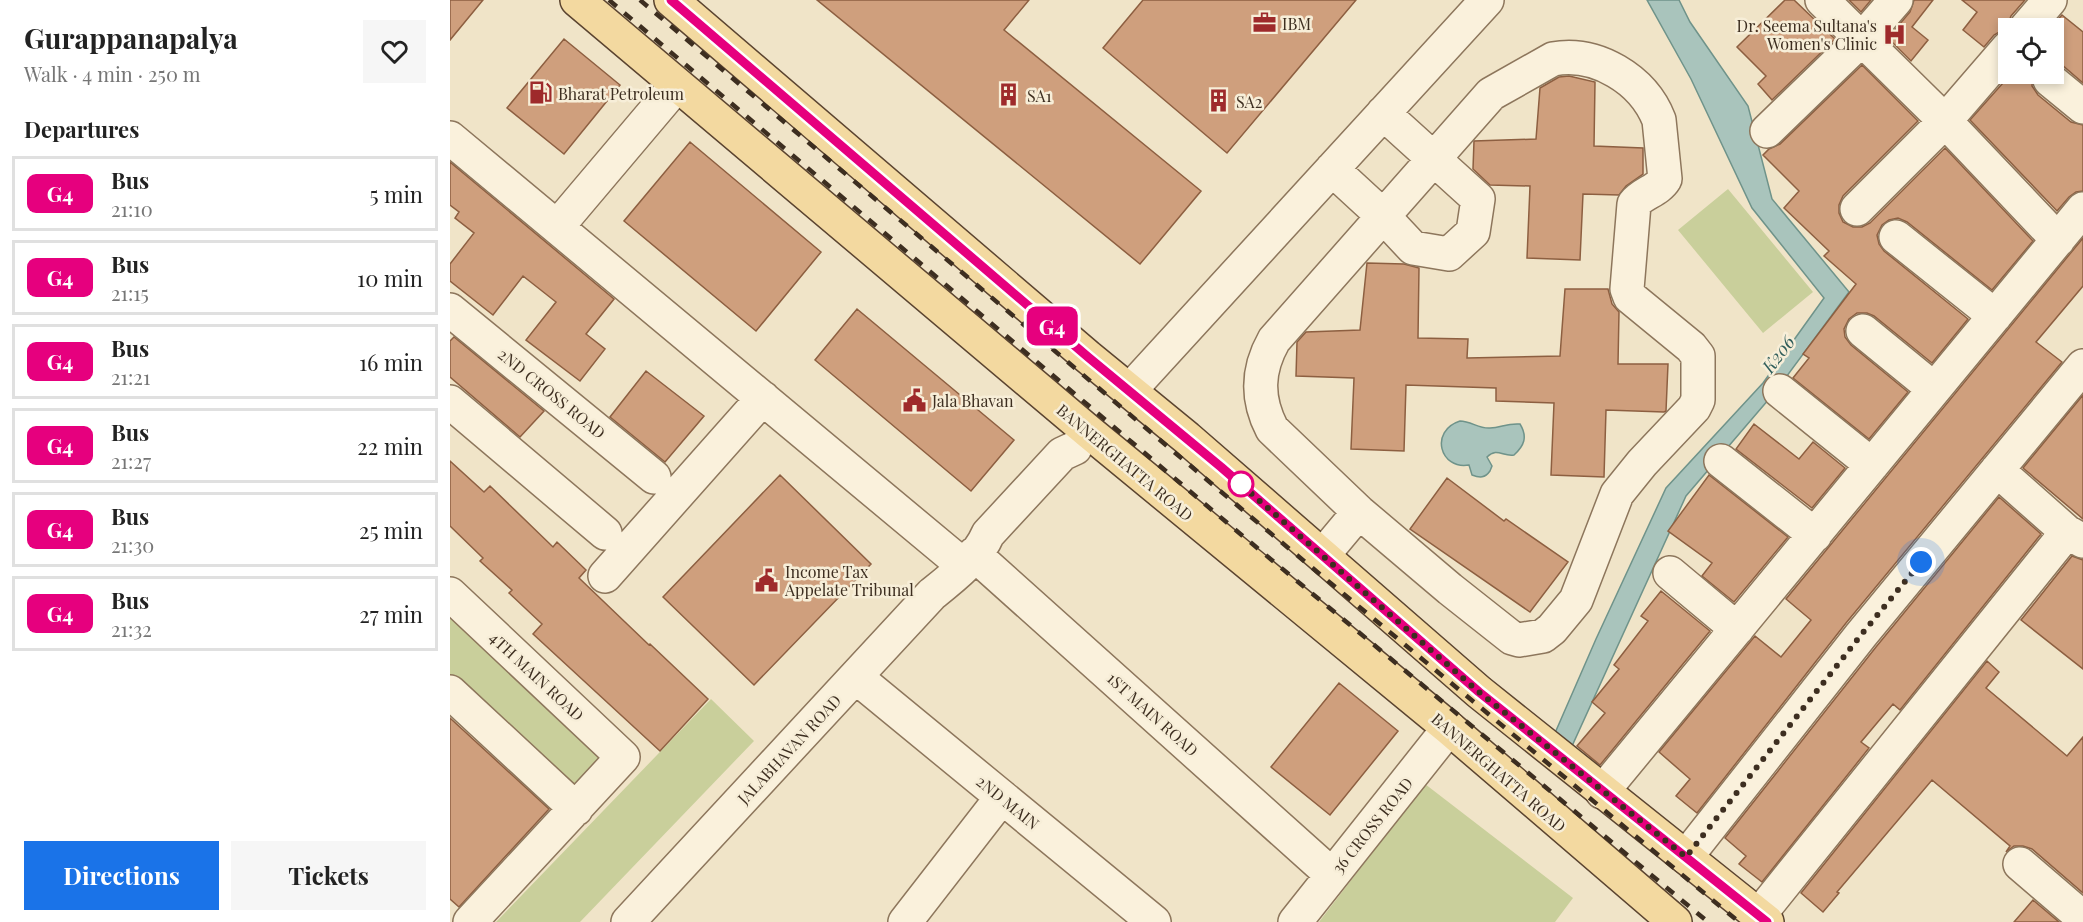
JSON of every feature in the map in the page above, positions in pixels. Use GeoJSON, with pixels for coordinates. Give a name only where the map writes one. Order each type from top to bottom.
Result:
{"type":"FeatureCollection","features":[{"type":"Feature","properties":{"kind":"main road","name":"BANNERGHATTA ROAD"},"geometry":{"type":"LineString","coordinates":[[577,0],[1082,440],[1449,728],[1675,922]]}},
{"type":"Feature","properties":{"kind":"main road"},"geometry":{"type":"LineString","coordinates":[[671,0],[1323,555],[1479,692],[1763,919]]}},
{"type":"Feature","properties":{"kind":"street"},"geometry":{"type":"LineString","coordinates":[[1129,391],[1487,0]]}},
{"type":"Feature","properties":{"kind":"street"},"geometry":{"type":"LineString","coordinates":[[1822,0],[1945,121],[2058,240]]}},
{"type":"Feature","properties":{"kind":"street"},"geometry":{"type":"LineString","coordinates":[[1767,131],[1862,39],[1896,0]]}},
{"type":"Feature","properties":{"kind":"street"},"geometry":{"type":"LineString","coordinates":[[2035,18],[2050,0]]}},
{"type":"Feature","properties":{"kind":"street"},"geometry":{"type":"LineString","coordinates":[[1554,59],[1589,59],[1624,76],[1642,92],[1659,120],[1665,179],[1662,184],[1634,204],[1627,289],[1630,297],[1691,347],[1698,356],[1698,400],[1694,408],[1642,463],[1617,494],[1578,596],[1552,629],[1543,636],[1519,640],[1512,638],[1450,589],[1359,512],[1272,429],[1264,414],[1260,399],[1262,368],[1274,340],[1383,216],[1491,94],[1554,59]]}},
{"type":"Feature","properties":{"kind":"street"},"geometry":{"type":"LineString","coordinates":[[1857,210],[1945,121],[1998,60]]}},
{"type":"Feature","properties":{"kind":"street"},"geometry":{"type":"LineString","coordinates":[[2055,84],[2083,107]]}},
{"type":"Feature","properties":{"kind":"street"},"geometry":{"type":"LineString","coordinates":[[557,227],[677,85]]}},
{"type":"Feature","properties":{"kind":"street"},"geometry":{"type":"LineString","coordinates":[[1332,169],[1383,216],[1413,248],[1449,254],[1473,232],[1478,199],[1383,113]]}},
{"type":"Feature","properties":{"kind":"street","name":"1ST MAIN ROAD"},"geometry":{"type":"LineString","coordinates":[[450,138],[763,398],[969,560],[1332,875]]}},
{"type":"Feature","properties":{"kind":"street"},"geometry":{"type":"LineString","coordinates":[[1602,792],[2083,209]]}},
{"type":"Feature","properties":{"kind":"street"},"geometry":{"type":"LineString","coordinates":[[1896,237],[1995,316]]}},
{"type":"Feature","properties":{"kind":"street","name":"2ND CROSS ROAD"},"geometry":{"type":"LineString","coordinates":[[450,310],[654,477]]}},
{"type":"Feature","properties":{"kind":"street"},"geometry":{"type":"LineString","coordinates":[[1863,331],[1934,389]]}},
{"type":"Feature","properties":{"kind":"street"},"geometry":{"type":"LineString","coordinates":[[1686,857],[1861,635],[2083,366]]}},
{"type":"Feature","properties":{"kind":"street"},"geometry":{"type":"LineString","coordinates":[[1780,391],[1872,465]]}},
{"type":"Feature","properties":{"kind":"street"},"geometry":{"type":"LineString","coordinates":[[605,576],[763,398]]}},
{"type":"Feature","properties":{"kind":"street"},"geometry":{"type":"LineString","coordinates":[[450,402],[605,533]]}},
{"type":"Feature","properties":{"kind":"street","name":"JALABHAVAN ROAD"},"geometry":{"type":"LineString","coordinates":[[628,922],[932,594],[969,560],[994,541],[1069,461],[1082,440]]}},
{"type":"Feature","properties":{"kind":"street"},"geometry":{"type":"LineString","coordinates":[[1721,461],[1815,535]]}},
{"type":"Feature","properties":{"kind":"street"},"geometry":{"type":"LineString","coordinates":[[1763,919],[2075,536],[1997,470]]}},
{"type":"Feature","properties":{"kind":"street"},"geometry":{"type":"LineString","coordinates":[[1323,555],[1359,512]]}},
{"type":"Feature","properties":{"kind":"street","name":"JALABHAVAN ROAD"},"geometry":{"type":"LineString","coordinates":[[641,922],[939,598],[969,560]]}},
{"type":"Feature","properties":{"kind":"street"},"geometry":{"type":"LineString","coordinates":[[1670,573],[1737,629]]}},
{"type":"Feature","properties":{"kind":"street","name":"4TH MAIN ROAD"},"geometry":{"type":"LineString","coordinates":[[450,594],[623,758],[576,809]]}},
{"type":"Feature","properties":{"kind":"street","name":"2ND MAIN"},"geometry":{"type":"LineString","coordinates":[[862,682],[1154,922]]}},
{"type":"Feature","properties":{"kind":"street"},"geometry":{"type":"LineString","coordinates":[[450,692],[576,809],[470,922]]}},
{"type":"Feature","properties":{"kind":"street","name":"36 CROSS ROAD"},"geometry":{"type":"LineString","coordinates":[[1295,922],[1449,728]]}},
{"type":"Feature","properties":{"kind":"street"},"geometry":{"type":"LineString","coordinates":[[905,922],[1002,798]]}},
{"type":"Feature","properties":{"kind":"street"},"geometry":{"type":"LineString","coordinates":[[2020,864],[2083,918]]}},
{"type":"Feature","properties":{"kind":"green space"},"geometry":{"type":"Polygon","coordinates":[[[1728,189],[1813,292],[1763,333],[1678,230],[1728,189]]]}},
{"type":"Feature","properties":{"kind":"green space"},"geometry":{"type":"Polygon","coordinates":[[[450,615],[601,759],[572,791],[450,678],[450,615]]]}},
{"type":"Feature","properties":{"kind":"green space"},"geometry":{"type":"Polygon","coordinates":[[[711,699],[754,741],[580,922],[496,922],[711,699]]]}},
{"type":"Feature","properties":{"kind":"green space"},"geometry":{"type":"Polygon","coordinates":[[[1425,784],[1573,898],[1555,922],[1319,922],[1425,784]]]}},
{"type":"Feature","properties":{"kind":"water"},"geometry":{"type":"Polygon","coordinates":[[[1647,0],[1679,0],[1690,22],[1748,106],[1772,199],[1849,292],[1775,392],[1686,496],[1572,746],[1555,733],[1666,488],[1763,383],[1824,298],[1752,208],[1691,79],[1647,0]]]}},
{"type":"Feature","properties":{"kind":"water"},"geometry":{"type":"Polygon","coordinates":[[[1460,421],[1486,428],[1520,424],[1524,433],[1524,441],[1514,455],[1497,452],[1491,454],[1487,457],[1492,466],[1490,471],[1484,476],[1475,476],[1472,475],[1469,465],[1451,462],[1442,449],[1444,433],[1450,426],[1460,421]]]}},
{"type":"Feature","properties":{"kind":"building"},"geometry":{"type":"Polygon","coordinates":[[[450,0],[483,0],[450,40],[450,0]]]}},
{"type":"Feature","properties":{"kind":"building","name":"SA1"},"geometry":{"type":"Polygon","coordinates":[[[817,0],[1029,0],[1004,30],[1201,191],[1140,264],[817,0]]]}},
{"type":"Feature","properties":{"kind":"building","name":"SA2"},"geometry":{"type":"Polygon","coordinates":[[[1143,0],[1356,0],[1227,153],[1103,48],[1143,0]]]}},
{"type":"Feature","properties":{"kind":"building"},"geometry":{"type":"Polygon","coordinates":[[[1785,0],[1794,0],[1835,39],[1772,100],[1758,84],[1766,76],[1737,47],[1785,0]]]}},
{"type":"Feature","properties":{"kind":"building"},"geometry":{"type":"Polygon","coordinates":[[[1849,0],[1871,0],[1861,12],[1849,0]]]}},
{"type":"Feature","properties":{"kind":"building"},"geometry":{"type":"Polygon","coordinates":[[[1914,0],[1933,0],[1912,27],[1928,40],[1911,61],[1888,38],[1910,12],[1914,0]]]}},
{"type":"Feature","properties":{"kind":"building"},"geometry":{"type":"Polygon","coordinates":[[[1962,0],[2025,0],[2010,18],[1998,18],[1998,33],[1984,47],[1963,30],[1977,12],[1962,0]]]}},
{"type":"Feature","properties":{"kind":"building"},"geometry":{"type":"Polygon","coordinates":[[[2062,15],[2083,32],[2083,83],[2064,67],[2064,18],[2059,18],[2062,15]]]}},
{"type":"Feature","properties":{"kind":"building"},"geometry":{"type":"Polygon","coordinates":[[[564,39],[620,85],[564,154],[507,108],[564,39]]]}},
{"type":"Feature","properties":{"kind":"building"},"geometry":{"type":"Polygon","coordinates":[[[1862,65],[1918,121],[1843,196],[1839,205],[1839,213],[1843,222],[1853,227],[1862,227],[1870,223],[1945,148],[2033,241],[1992,290],[1907,222],[1898,218],[1882,225],[1877,235],[1884,251],[1968,319],[1932,363],[1874,316],[1857,313],[1849,319],[1844,329],[1845,337],[1851,345],[1908,392],[1869,439],[1793,378],[1809,358],[1803,354],[1856,284],[1824,256],[1829,251],[1784,208],[1799,191],[1763,155],[1780,144],[1862,65]]]}},
{"type":"Feature","properties":{"kind":"building"},"geometry":{"type":"Polygon","coordinates":[[[1569,76],[1595,82],[1594,146],[1643,148],[1643,174],[1626,186],[1619,195],[1583,194],[1580,260],[1527,258],[1530,186],[1490,185],[1473,169],[1474,141],[1536,139],[1540,88],[1559,77],[1569,76]]]}},
{"type":"Feature","properties":{"kind":"building"},"geometry":{"type":"Polygon","coordinates":[[[2002,84],[2032,84],[2038,95],[2071,122],[2083,125],[2083,191],[2076,192],[2069,197],[2057,211],[1970,120],[2002,84]]]}},
{"type":"Feature","properties":{"kind":"building"},"geometry":{"type":"Polygon","coordinates":[[[690,142],[821,252],[756,331],[624,221],[690,142]]]}},
{"type":"Feature","properties":{"kind":"building"},"geometry":{"type":"Polygon","coordinates":[[[450,162],[614,299],[586,334],[605,349],[580,381],[526,340],[556,302],[523,276],[493,315],[450,281],[450,264],[474,233],[455,218],[459,212],[450,205],[450,162]]]}},
{"type":"Feature","properties":{"kind":"building"},"geometry":{"type":"Polygon","coordinates":[[[2083,238],[2083,286],[2036,342],[2062,362],[1846,623],[1697,813],[1676,796],[1690,779],[1659,752],[1755,636],[1781,657],[1811,620],[1786,599],[2083,238]]]}},
{"type":"Feature","properties":{"kind":"building"},"geometry":{"type":"Polygon","coordinates":[[[1367,263],[1404,264],[1419,268],[1418,338],[1468,339],[1467,358],[1560,356],[1565,289],[1608,289],[1612,304],[1619,312],[1618,364],[1668,364],[1666,411],[1606,410],[1604,477],[1551,475],[1554,403],[1496,401],[1496,388],[1406,385],[1404,451],[1351,449],[1354,378],[1296,376],[1297,342],[1306,332],[1360,330],[1367,263]]]}},
{"type":"Feature","properties":{"kind":"building","name":"Jala Bhavan"},"geometry":{"type":"Polygon","coordinates":[[[857,309],[1014,440],[971,491],[815,360],[857,309]]]}},
{"type":"Feature","properties":{"kind":"building"},"geometry":{"type":"Polygon","coordinates":[[[454,337],[544,411],[520,437],[450,377],[450,341],[454,337]]]}},
{"type":"Feature","properties":{"kind":"building"},"geometry":{"type":"Polygon","coordinates":[[[646,371],[704,416],[665,462],[610,417],[646,371]]]}},
{"type":"Feature","properties":{"kind":"building"},"geometry":{"type":"Polygon","coordinates":[[[2083,395],[2083,519],[2023,468],[2083,395]]]}},
{"type":"Feature","properties":{"kind":"building"},"geometry":{"type":"Polygon","coordinates":[[[1754,424],[1799,459],[1813,442],[1845,468],[1812,508],[1736,449],[1754,424]]]}},
{"type":"Feature","properties":{"kind":"building"},"geometry":{"type":"Polygon","coordinates":[[[450,461],[484,492],[490,486],[553,547],[557,542],[586,570],[579,578],[708,699],[660,751],[533,634],[542,624],[509,593],[512,590],[480,561],[483,558],[450,526],[450,461]]]}},
{"type":"Feature","properties":{"kind":"building","name":"Income Tax Appelate Tribunal"},"geometry":{"type":"Polygon","coordinates":[[[780,475],[871,564],[754,685],[663,597],[780,475]]]}},
{"type":"Feature","properties":{"kind":"building"},"geometry":{"type":"Polygon","coordinates":[[[1709,475],[1788,537],[1734,602],[1702,576],[1712,563],[1668,531],[1709,475]]]}},
{"type":"Feature","properties":{"kind":"building"},"geometry":{"type":"Polygon","coordinates":[[[1447,478],[1504,521],[1506,519],[1568,562],[1530,612],[1410,529],[1447,478]]]}},
{"type":"Feature","properties":{"kind":"building"},"geometry":{"type":"Polygon","coordinates":[[[1999,497],[2041,534],[1900,710],[1893,704],[1861,742],[1869,748],[1762,882],[1739,864],[1746,856],[1725,838],[1876,647],[1999,497]]]}},
{"type":"Feature","properties":{"kind":"building"},"geometry":{"type":"Polygon","coordinates":[[[2072,556],[2083,560],[2083,669],[2021,620],[2072,556]]]}},
{"type":"Feature","properties":{"kind":"building"},"geometry":{"type":"Polygon","coordinates":[[[1661,591],[1710,631],[1600,765],[1577,746],[1605,713],[1592,702],[1619,669],[1614,665],[1648,621],[1641,616],[1661,591]]]}},
{"type":"Feature","properties":{"kind":"building"},"geometry":{"type":"Polygon","coordinates":[[[1987,661],[1999,672],[1986,688],[2067,756],[2083,737],[2083,893],[2032,849],[2014,846],[2006,852],[2010,846],[1932,780],[1837,892],[1839,893],[1823,912],[1801,893],[1987,661]]]}},
{"type":"Feature","properties":{"kind":"building"},"geometry":{"type":"Polygon","coordinates":[[[1339,683],[1398,731],[1330,815],[1271,767],[1339,683]]]}},
{"type":"Feature","properties":{"kind":"building"},"geometry":{"type":"Polygon","coordinates":[[[450,718],[549,809],[459,907],[450,899],[450,718]]]}},
{"type":"Feature","properties":{"kind":"building"},"geometry":{"type":"Polygon","coordinates":[[[2033,900],[2059,922],[2014,922],[2033,900]]]}},
{"type":"Feature","properties":{"kind":"railway"},"geometry":{"type":"LineString","coordinates":[[609,0],[1238,532],[1708,922]]}},
{"type":"Feature","properties":{"kind":"railway"},"geometry":{"type":"LineString","coordinates":[[640,0],[1251,517],[1739,922]]}},
{"type":"Feature","properties":{"kind":"bus line","name":"G4"},"geometry":{"type":"LineString","coordinates":[[671,0],[1088,357],[1221,467],[1479,692],[1767,922]]}},
{"type":"Feature","properties":{"kind":"place","name":"IBM"},"geometry":{"type":"Point","coordinates":[1264,23]}},
{"type":"Feature","properties":{"kind":"place","name":"Dr. Seema Sultana's Women's Clinic"},"geometry":{"type":"Point","coordinates":[1895,34]}},
{"type":"Feature","properties":{"kind":"place","name":"Bharat Petroleum"},"geometry":{"type":"Point","coordinates":[540,93]}},
{"type":"Feature","properties":{"kind":"place","name":"SA1"},"geometry":{"type":"Point","coordinates":[1009,95]}},
{"type":"Feature","properties":{"kind":"place","name":"SA2"},"geometry":{"type":"Point","coordinates":[1218,101]}},
{"type":"Feature","properties":{"kind":"place","name":"Jala Bhavan"},"geometry":{"type":"Point","coordinates":[914,400]}},
{"type":"Feature","properties":{"kind":"place","name":"Income Tax Appelate Tribunal"},"geometry":{"type":"Point","coordinates":[767,580]}},
{"type":"Feature","properties":{"kind":"route"},"geometry":{"type":"LineString","coordinates":[[1241,484],[1238,482],[1479,692],[1686,857],[1921,562]]}},
{"type":"Feature","properties":{"kind":"water label","name":"K206"},"geometry":{"type":"Point","coordinates":[1778,354]}}]}
